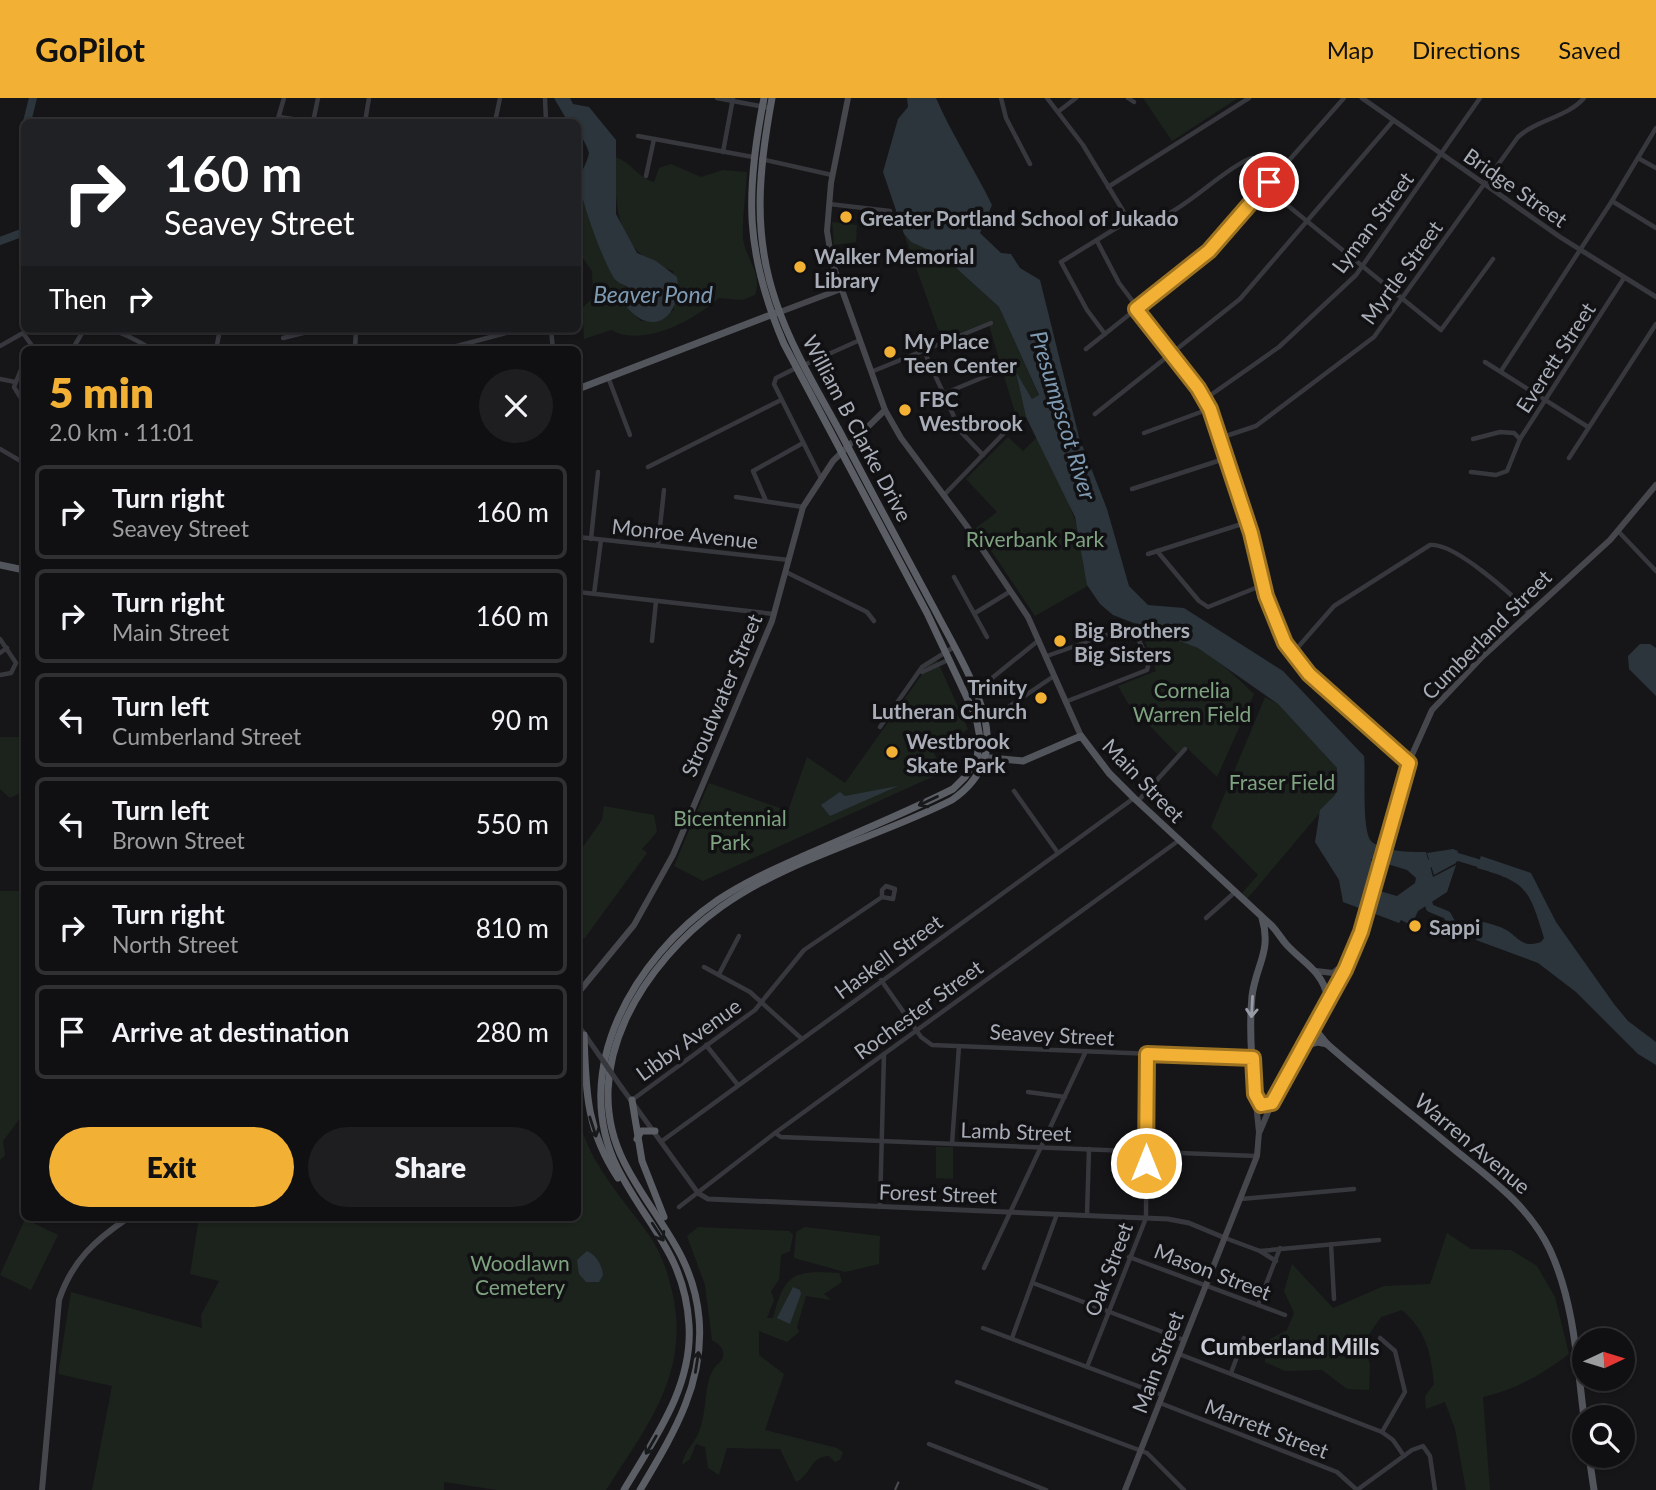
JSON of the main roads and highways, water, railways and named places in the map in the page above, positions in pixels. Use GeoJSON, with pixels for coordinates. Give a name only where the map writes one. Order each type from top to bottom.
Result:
{"type":"FeatureCollection","features":[{"type":"Feature","properties":{"kind":"highway","name":"William B Clarke Drive"},"geometry":{"type":"LineString","coordinates":[[764,98],[766,108]]}},
{"type":"Feature","properties":{"kind":"highway","name":"William B Clarke Drive"},"geometry":{"type":"LineString","coordinates":[[772,98],[766,108],[757,158],[760,234],[776,313],[800,367],[984,713],[987,734],[981,758]]}},
{"type":"Feature","properties":{"kind":"highway"},"geometry":{"type":"LineString","coordinates":[[636,1199],[608,1145],[602,1115],[601,1086],[607,1046],[617,1021],[650,964],[676,934],[729,892],[953,789],[981,758]]}},
{"type":"Feature","properties":{"kind":"highway"},"geometry":{"type":"LineString","coordinates":[[666,1225],[623,1159],[613,1130],[609,1104],[609,1069],[614,1049],[628,1015],[648,981],[682,940],[734,898],[775,876],[951,800],[974,781],[981,758]]}},
{"type":"Feature","properties":{"kind":"highway"},"geometry":{"type":"LineString","coordinates":[[584,1035],[585,1091],[595,1133],[611,1167],[666,1243],[686,1300],[688,1356],[679,1391],[624,1490]]}},
{"type":"Feature","properties":{"kind":"highway"},"geometry":{"type":"LineString","coordinates":[[584,1057],[597,1052]]}},
{"type":"Feature","properties":{"kind":"highway"},"geometry":{"type":"LineString","coordinates":[[632,1100],[637,1140],[666,1225],[692,1282],[699,1319],[700,1346],[689,1399],[674,1433],[640,1490]]}},
{"type":"Feature","properties":{"kind":"highway"},"geometry":{"type":"LineString","coordinates":[[637,1140],[641,1131],[654,1131]]}},
{"type":"Feature","properties":{"kind":"main road","name":"Main Street"},"geometry":{"type":"LineString","coordinates":[[848,98],[828,204],[828,245],[885,410],[901,438],[1011,591],[1040,640],[1081,736],[1101,764],[1178,841],[1278,931],[1284,942],[1316,971]]}},
{"type":"Feature","properties":{"kind":"main road"},"geometry":{"type":"LineString","coordinates":[[581,388],[842,289]]}},
{"type":"Feature","properties":{"kind":"main road","name":"Stroudwater Street"},"geometry":{"type":"LineString","coordinates":[[581,989],[634,925],[652,896],[688,822],[775,615],[803,507],[844,449],[885,410]]}},
{"type":"Feature","properties":{"kind":"main road","name":"Cumberland Street"},"geometry":{"type":"LineString","coordinates":[[1259,1132],[1300,1047],[1345,970],[1345,962],[1368,912],[1409,763],[1424,724],[1438,703],[1618,531],[1656,485]]}},
{"type":"Feature","properties":{"kind":"main road"},"geometry":{"type":"LineString","coordinates":[[0,565],[21,569]]}},
{"type":"Feature","properties":{"kind":"main road"},"geometry":{"type":"LineString","coordinates":[[981,758],[1023,761],[1081,736]]}},
{"type":"Feature","properties":{"kind":"main road"},"geometry":{"type":"LineString","coordinates":[[1262,918],[1268,941],[1276,939],[1284,942]]}},
{"type":"Feature","properties":{"kind":"main road","name":"Main Street"},"geometry":{"type":"LineString","coordinates":[[1125,1490],[1257,1156],[1259,1132],[1253,1058],[1252,996],[1268,941]]}},
{"type":"Feature","properties":{"kind":"main road"},"geometry":{"type":"LineString","coordinates":[[1316,971],[1333,973],[1345,962]]}},
{"type":"Feature","properties":{"kind":"main road"},"geometry":{"type":"LineString","coordinates":[[1316,971],[1323,979],[1328,998]]}},
{"type":"Feature","properties":{"kind":"main road","name":"Warren Avenue"},"geometry":{"type":"LineString","coordinates":[[1316,1019],[1318,1033],[1327,1044],[1508,1193],[1534,1223],[1553,1259],[1570,1313],[1582,1405]]}},
{"type":"Feature","properties":{"kind":"main road"},"geometry":{"type":"LineString","coordinates":[[1300,1047],[1314,1042],[1327,1044]]}},
{"type":"Feature","properties":{"kind":"main road"},"geometry":{"type":"LineString","coordinates":[[1255,1094],[1261,1105],[1272,1103]]}},
{"type":"Feature","properties":{"kind":"main road"},"geometry":{"type":"LineString","coordinates":[[42,1490],[59,1300],[83,1253],[124,1221]]}},
{"type":"Feature","properties":{"kind":"main road"},"geometry":{"type":"LineString","coordinates":[[1591,1468],[1594,1490]]}},
{"type":"Feature","properties":{"kind":"water","name":"Beaver Pond"},"geometry":{"type":"Polygon","coordinates":[[[554,98],[570,98],[573,104],[589,107],[616,140],[616,214],[637,253],[656,261],[677,277],[678,291],[671,312],[656,322],[636,316],[626,306],[628,287],[617,281],[610,270],[581,193],[581,176],[589,153],[581,135],[581,119],[566,119],[554,98]]]}},
{"type":"Feature","properties":{"kind":"water","name":"Presumpscot River"},"geometry":{"type":"Polygon","coordinates":[[[907,98],[936,98],[992,205],[980,233],[1001,253],[1011,254],[1020,268],[1040,280],[1079,437],[1107,509],[1129,586],[1148,605],[1184,608],[1283,671],[1364,756],[1366,827],[1372,842],[1391,850],[1426,852],[1433,877],[1456,865],[1447,892],[1418,911],[1413,922],[1409,924],[1401,920],[1399,923],[1343,902],[1339,880],[1315,842],[1320,810],[1335,795],[1337,768],[1278,704],[1198,648],[1113,615],[1100,604],[1087,585],[1075,517],[1026,417],[1016,372],[1032,399],[1039,395],[999,307],[944,257],[911,242],[904,234],[883,172],[898,119],[908,107],[907,98]],[[1371,859],[1373,864],[1369,888],[1397,896],[1415,883],[1416,878],[1407,870],[1371,859]]]}},
{"type":"Feature","properties":{"kind":"water"},"geometry":{"type":"Polygon","coordinates":[[[1640,644],[1650,644],[1656,648],[1656,696],[1629,669],[1628,656],[1640,644]]]}},
{"type":"Feature","properties":{"kind":"water"},"geometry":{"type":"Polygon","coordinates":[[[898,786],[830,816],[821,805],[840,792],[845,796],[898,786]]]}},
{"type":"Feature","properties":{"kind":"water"},"geometry":{"type":"Polygon","coordinates":[[[1453,849],[1458,851],[1456,863],[1434,875],[1427,853],[1453,849]]]}},
{"type":"Feature","properties":{"kind":"water"},"geometry":{"type":"Polygon","coordinates":[[[1481,856],[1531,873],[1556,922],[1614,1004],[1628,1021],[1656,1042],[1656,1065],[1638,1054],[1576,992],[1538,963],[1476,940],[1480,921],[1505,929],[1527,944],[1541,942],[1544,938],[1534,908],[1524,890],[1506,878],[1477,868],[1481,856]]]}},
{"type":"Feature","properties":{"kind":"water"},"geometry":{"type":"Polygon","coordinates":[[[587,1251],[596,1258],[601,1268],[603,1275],[599,1282],[586,1282],[579,1274],[577,1260],[587,1251]]]}},
{"type":"Feature","properties":{"kind":"water"},"geometry":{"type":"Polygon","coordinates":[[[793,1287],[800,1290],[801,1294],[790,1324],[777,1318],[793,1287]]]}},
{"type":"Feature","properties":{"kind":"waterway"},"geometry":{"type":"LineString","coordinates":[[28,119],[33,98]]}},
{"type":"Feature","properties":{"kind":"waterway"},"geometry":{"type":"LineString","coordinates":[[0,241],[21,233]]}},
{"type":"Feature","properties":{"kind":"waterway","name":"Presumpscot River"},"geometry":{"type":"LineString","coordinates":[[1419,866],[1458,857],[1488,866]]}},
{"type":"Feature","properties":{"kind":"waterway","name":"Presumpscot River"},"geometry":{"type":"LineString","coordinates":[[1426,896],[1430,908],[1447,915],[1452,924]]}},
{"type":"Feature","properties":{"kind":"railway"},"geometry":{"type":"LineString","coordinates":[[895,1490],[899,1481]]}},
{"type":"Feature","properties":{"kind":"place","name":"Greater Portland School of Jukado"},"geometry":{"type":"Point","coordinates":[846,217]}},
{"type":"Feature","properties":{"kind":"place","name":"Walker Memorial Library"},"geometry":{"type":"Point","coordinates":[800,267]}},
{"type":"Feature","properties":{"kind":"place","name":"My Place Teen Center"},"geometry":{"type":"Point","coordinates":[890,352]}},
{"type":"Feature","properties":{"kind":"place","name":"FBC Westbrook"},"geometry":{"type":"Point","coordinates":[905,410]}},
{"type":"Feature","properties":{"kind":"place","name":"Big Brothers Big Sisters"},"geometry":{"type":"Point","coordinates":[1060,641]}},
{"type":"Feature","properties":{"kind":"place","name":"Trinity Lutheran Church"},"geometry":{"type":"Point","coordinates":[1041,698]}},
{"type":"Feature","properties":{"kind":"place","name":"Westbrook Skate Park"},"geometry":{"type":"Point","coordinates":[892,752]}},
{"type":"Feature","properties":{"kind":"place","name":"Sappi"},"geometry":{"type":"Point","coordinates":[1415,926]}},
{"type":"Feature","properties":{"kind":"district","name":"Cumberland Mills"},"geometry":{"type":"Point","coordinates":[1290,1346]}},
{"type":"Feature","properties":{"kind":"park label","name":"Riverbank Park"},"geometry":{"type":"Point","coordinates":[1035,538]}},
{"type":"Feature","properties":{"kind":"park label","name":"Cornelia Warren Field"},"geometry":{"type":"Point","coordinates":[1192,701]}},
{"type":"Feature","properties":{"kind":"park label","name":"Fraser Field"},"geometry":{"type":"Point","coordinates":[1282,781]}},
{"type":"Feature","properties":{"kind":"park label","name":"Bicentennial Park"},"geometry":{"type":"Point","coordinates":[730,829]}},
{"type":"Feature","properties":{"kind":"park label","name":"Woodlawn Cemetery"},"geometry":{"type":"Point","coordinates":[520,1274]}}]}
